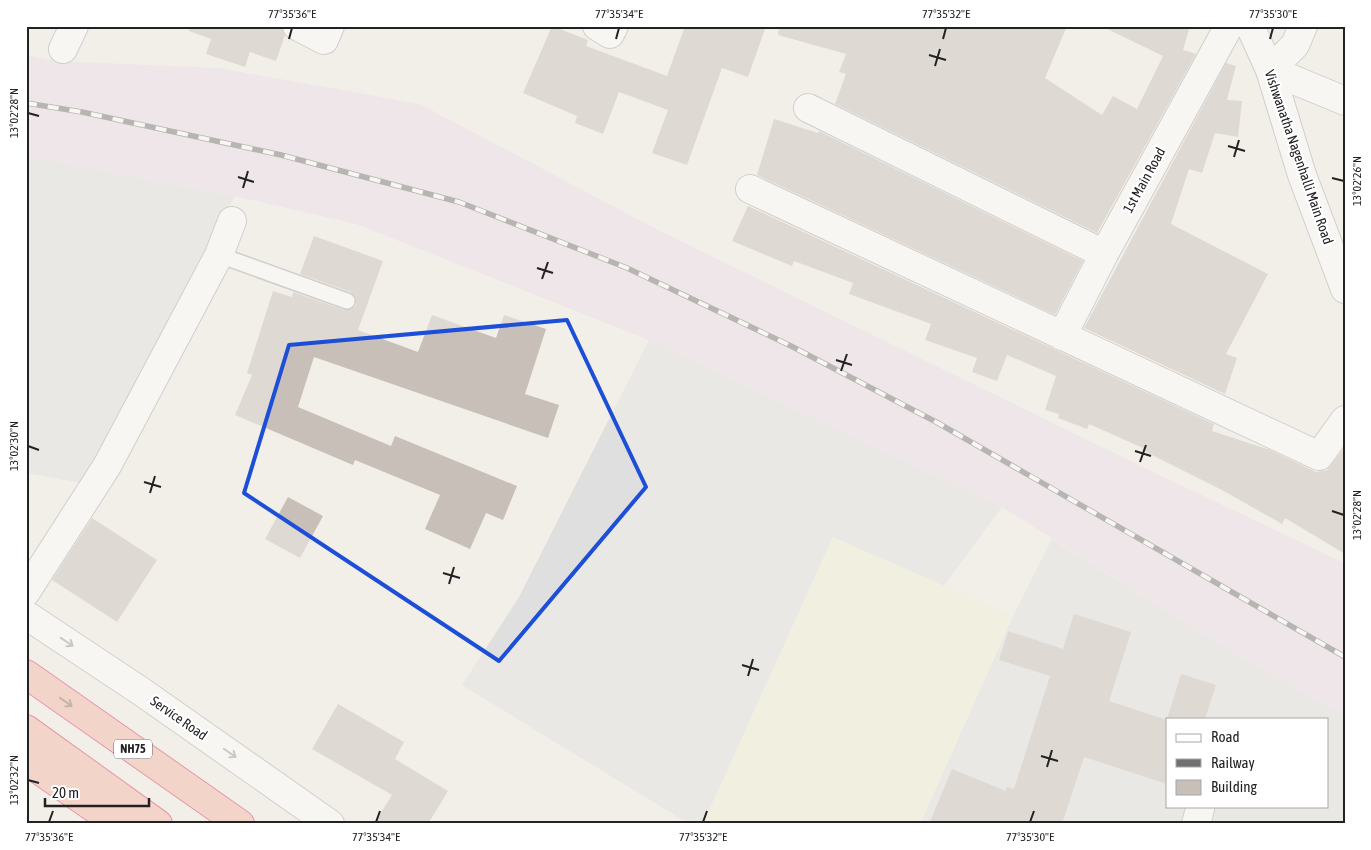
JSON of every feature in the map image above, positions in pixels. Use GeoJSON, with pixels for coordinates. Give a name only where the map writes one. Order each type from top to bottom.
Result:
{"type":"FeatureCollection","features":[{"type":"Feature","properties":{"kind":"highway","name":"NH75"},"geometry":{"type":"LineString","coordinates":[[26,674],[240,824]]}},
{"type":"Feature","properties":{"kind":"highway"},"geometry":{"type":"LineString","coordinates":[[26,729],[158,824]]}},
{"type":"Feature","properties":{"kind":"highway"},"geometry":{"type":"LineString","coordinates":[[26,761],[117,824]]}},
{"type":"Feature","properties":{"kind":"street"},"geometry":{"type":"LineString","coordinates":[[297,26],[327,33]]}},
{"type":"Feature","properties":{"kind":"street","name":"1st Main Road"},"geometry":{"type":"LineString","coordinates":[[1062,336],[1104,254],[1229,26]]}},
{"type":"Feature","properties":{"kind":"street","name":"Vishwanatha Nagenhalli Main Road"},"geometry":{"type":"LineString","coordinates":[[1250,26],[1270,70],[1302,175],[1345,289]]}},
{"type":"Feature","properties":{"kind":"street"},"geometry":{"type":"LineString","coordinates":[[1303,26],[1295,46],[1270,70],[1345,101]]}},
{"type":"Feature","properties":{"kind":"street"},"geometry":{"type":"LineString","coordinates":[[808,108],[1104,254]]}},
{"type":"Feature","properties":{"kind":"street"},"geometry":{"type":"LineString","coordinates":[[750,189],[1319,456],[1345,420]]}},
{"type":"Feature","properties":{"kind":"street"},"geometry":{"type":"LineString","coordinates":[[26,592],[107,466],[219,255],[232,221]]}},
{"type":"Feature","properties":{"kind":"street","name":"Service Road"},"geometry":{"type":"LineString","coordinates":[[26,615],[142,692],[330,824]]}},
{"type":"Feature","properties":{"kind":"lane"},"geometry":{"type":"LineString","coordinates":[[219,255],[347,302]]}},
{"type":"Feature","properties":{"kind":"highlighted area"},"geometry":{"type":"Polygon","coordinates":[[[567,320],[646,487],[499,661],[244,493],[289,345],[567,320]]]}},
{"type":"Feature","properties":{"kind":"shaded area"},"geometry":{"type":"Polygon","coordinates":[[[26,55],[56,61],[219,68],[420,104],[658,230],[1340,561],[1345,564],[1345,715],[1254,665],[1002,507],[649,340],[356,224],[235,196],[26,156],[26,55]]]}},
{"type":"Feature","properties":{"kind":"shaded area"},"geometry":{"type":"Polygon","coordinates":[[[26,156],[235,196],[82,483],[26,473],[26,156]]]}},
{"type":"Feature","properties":{"kind":"shaded area"},"geometry":{"type":"Polygon","coordinates":[[[649,340],[1002,507],[943,587],[833,537],[703,824],[689,824],[462,685],[519,597],[649,340]]]}},
{"type":"Feature","properties":{"kind":"shaded area"},"geometry":{"type":"Polygon","coordinates":[[[1052,539],[1254,665],[1345,715],[1345,824],[920,824],[1013,616],[1052,539]]]}},
{"type":"Feature","properties":{"kind":"green space"},"geometry":{"type":"Polygon","coordinates":[[[833,537],[1013,616],[920,824],[703,824],[833,537]]]}},
{"type":"Feature","properties":{"kind":"building"},"geometry":{"type":"Polygon","coordinates":[[[189,26],[281,26],[285,35],[276,61],[250,52],[245,67],[206,54],[211,39],[189,31],[189,26]]]}},
{"type":"Feature","properties":{"kind":"building"},"geometry":{"type":"Polygon","coordinates":[[[552,26],[588,40],[586,46],[667,76],[685,26],[766,26],[748,77],[722,68],[687,165],[652,153],[668,110],[619,92],[603,134],[575,123],[577,116],[523,93],[552,26]]]}},
{"type":"Feature","properties":{"kind":"building"},"geometry":{"type":"Polygon","coordinates":[[[779,26],[1067,26],[1045,78],[1102,115],[1113,96],[1137,109],[1163,56],[1101,26],[1190,26],[1183,50],[1196,54],[1097,233],[835,104],[846,74],[839,72],[846,54],[778,35],[779,26]]]}},
{"type":"Feature","properties":{"kind":"building"},"geometry":{"type":"Polygon","coordinates":[[[1226,63],[1236,66],[1227,100],[1242,101],[1238,137],[1215,133],[1202,173],[1189,169],[1171,224],[1268,274],[1226,354],[1237,358],[1225,394],[1084,328],[1226,63]]]}},
{"type":"Feature","properties":{"kind":"building"},"geometry":{"type":"Polygon","coordinates":[[[774,119],[818,133],[819,131],[1083,261],[1055,315],[757,175],[774,119]]]}},
{"type":"Feature","properties":{"kind":"building"},"geometry":{"type":"Polygon","coordinates":[[[748,206],[1214,424],[1212,431],[1270,450],[1316,472],[1327,470],[1345,447],[1345,554],[1285,518],[1282,524],[1222,490],[1142,450],[1143,448],[1089,424],[1087,429],[1058,418],[1059,414],[1045,410],[1056,376],[1007,355],[997,381],[972,372],[977,358],[925,340],[931,324],[849,294],[853,283],[794,261],[792,266],[732,241],[748,206]]]}},
{"type":"Feature","properties":{"kind":"building"},"geometry":{"type":"Polygon","coordinates":[[[314,236],[383,261],[358,330],[418,352],[432,315],[496,338],[504,315],[546,329],[525,394],[559,405],[548,438],[314,357],[298,407],[391,446],[395,436],[517,486],[503,520],[486,513],[470,549],[425,529],[440,495],[355,460],[353,465],[235,415],[252,375],[247,373],[273,291],[292,297],[293,292],[344,310],[353,308],[356,305],[356,299],[351,292],[300,274],[314,236]]]}},
{"type":"Feature","properties":{"kind":"building"},"geometry":{"type":"Polygon","coordinates":[[[288,497],[323,516],[300,558],[265,539],[288,497]]]}},
{"type":"Feature","properties":{"kind":"building"},"geometry":{"type":"Polygon","coordinates":[[[92,518],[157,560],[117,622],[52,580],[92,518]]]}},
{"type":"Feature","properties":{"kind":"building"},"geometry":{"type":"Polygon","coordinates":[[[1074,614],[1131,632],[1109,701],[1166,720],[1166,784],[1084,757],[1062,824],[929,824],[952,769],[1006,791],[1007,787],[1014,789],[1050,676],[999,660],[1008,631],[1063,649],[1074,614]]]}},
{"type":"Feature","properties":{"kind":"building"},"geometry":{"type":"Polygon","coordinates":[[[1181,674],[1216,685],[1205,718],[1167,718],[1181,674]]]}},
{"type":"Feature","properties":{"kind":"building"},"geometry":{"type":"Polygon","coordinates":[[[338,704],[404,742],[395,759],[448,791],[428,824],[374,824],[392,795],[312,749],[338,704]]]}},
{"type":"Feature","properties":{"kind":"railway"},"geometry":{"type":"LineString","coordinates":[[26,103],[82,112],[281,155],[459,202],[627,268],[791,346],[938,423],[1345,657]]}}]}
